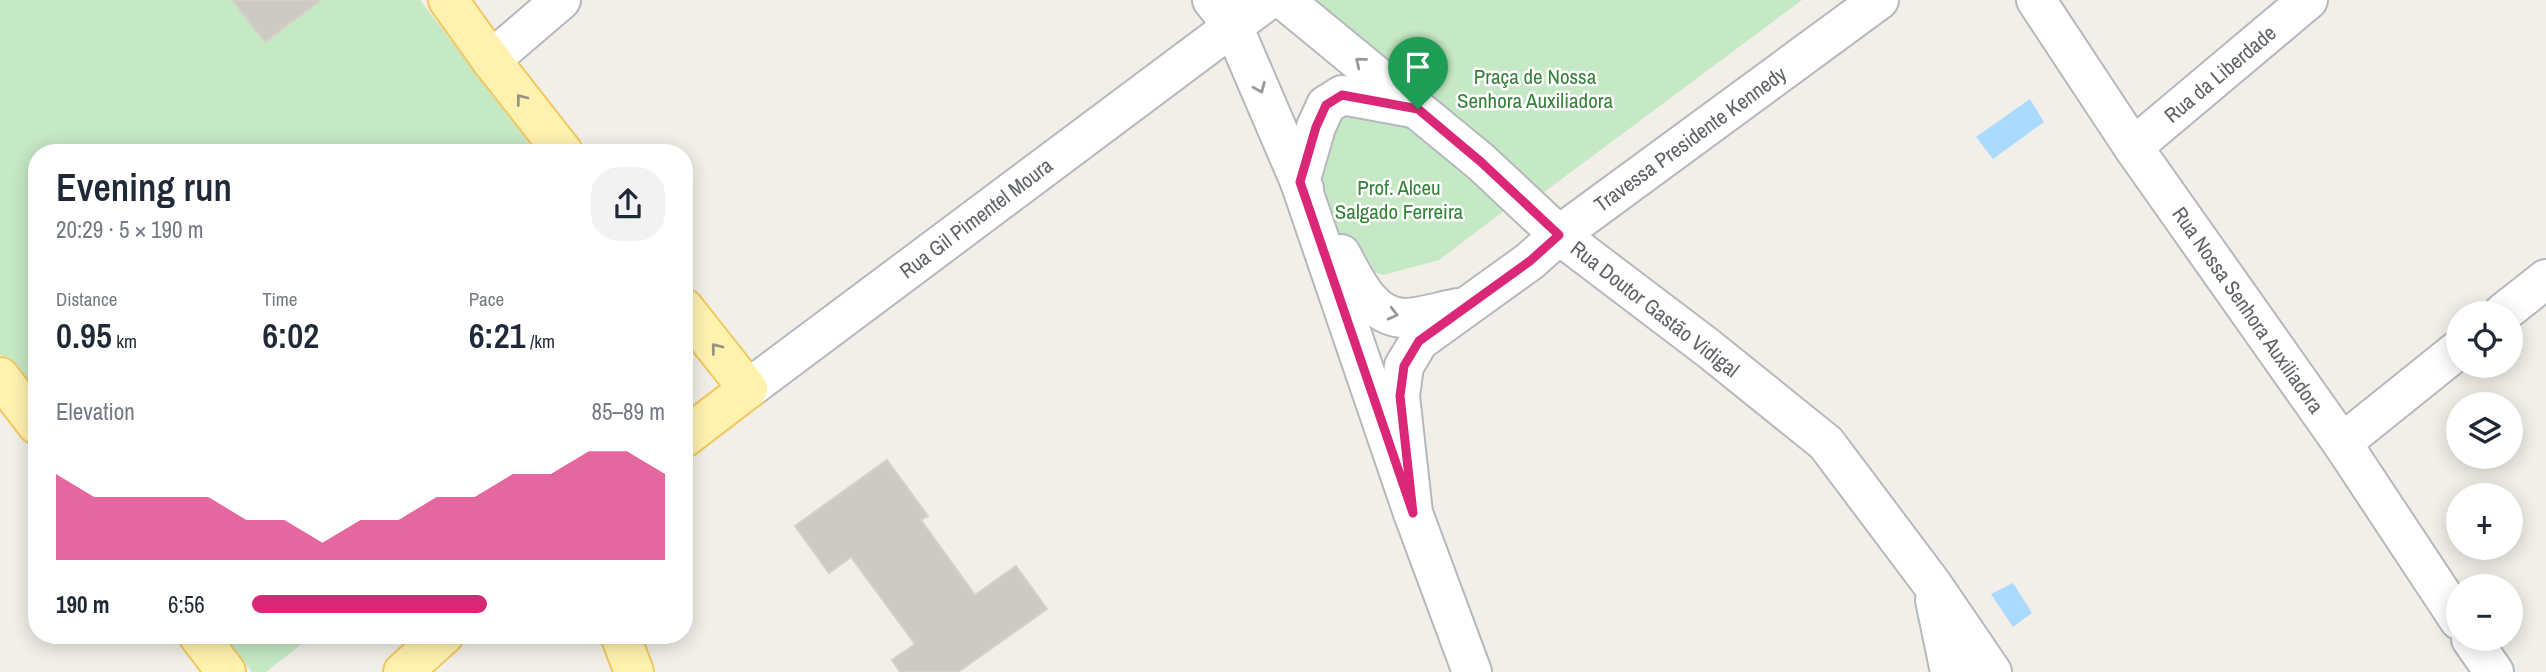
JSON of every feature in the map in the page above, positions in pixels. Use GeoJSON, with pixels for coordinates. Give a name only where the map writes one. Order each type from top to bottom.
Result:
{"type":"FeatureCollection","features":[{"type":"Feature","properties":{"kind":"main road"},"geometry":{"type":"LineString","coordinates":[[448,0],[557,144]]}},
{"type":"Feature","properties":{"kind":"main road"},"geometry":{"type":"LineString","coordinates":[[693,319],[748,389]]}},
{"type":"Feature","properties":{"kind":"main road"},"geometry":{"type":"LineString","coordinates":[[0,377],[28,413]]}},
{"type":"Feature","properties":{"kind":"main road","name":"Rua Gil Pimentel Moura"},"geometry":{"type":"LineString","coordinates":[[693,431],[748,389]]}},
{"type":"Feature","properties":{"kind":"main road"},"geometry":{"type":"LineString","coordinates":[[205,644],[226,672]]}},
{"type":"Feature","properties":{"kind":"main road"},"geometry":{"type":"LineString","coordinates":[[403,672],[434,644]]}},
{"type":"Feature","properties":{"kind":"main road"},"geometry":{"type":"LineString","coordinates":[[623,644],[634,672]]}},
{"type":"Feature","properties":{"kind":"street"},"geometry":{"type":"LineString","coordinates":[[491,60],[561,0]]}},
{"type":"Feature","properties":{"kind":"street","name":"Rua Gil Pimentel Moura"},"geometry":{"type":"LineString","coordinates":[[748,389],[1223,13],[1268,0]]}},
{"type":"Feature","properties":{"kind":"street","name":"Rua Doutor Gastão Vidigal"},"geometry":{"type":"LineString","coordinates":[[1284,0],[1481,162],[1559,235],[1708,348],[1826,443],[1932,584],[1950,672]]}},
{"type":"Feature","properties":{"kind":"street","name":"Travessa Presidente Kennedy"},"geometry":{"type":"LineString","coordinates":[[1413,513],[1400,396],[1404,366],[1419,341],[1879,0]]}},
{"type":"Feature","properties":{"kind":"street","name":"Rua Nossa Senhora Auxiliadora"},"geometry":{"type":"LineString","coordinates":[[2036,0],[2133,147],[2342,443],[2446,600]]}},
{"type":"Feature","properties":{"kind":"street","name":"Rua da Liberdade"},"geometry":{"type":"LineString","coordinates":[[2133,147],[2308,0]]}},
{"type":"Feature","properties":{"kind":"street"},"geometry":{"type":"LineString","coordinates":[[1223,13],[1300,182],[1413,513],[1472,672]]}},
{"type":"Feature","properties":{"kind":"street"},"geometry":{"type":"LineString","coordinates":[[1300,182],[1316,127],[1326,105],[1342,95],[1418,109]]}},
{"type":"Feature","properties":{"kind":"street","name":"Travessa Presidente Kennedy"},"geometry":{"type":"LineString","coordinates":[[1300,182],[1364,295],[1382,312],[1403,318],[1471,305]]}},
{"type":"Feature","properties":{"kind":"street"},"geometry":{"type":"LineString","coordinates":[[2518,301],[2546,279]]}},
{"type":"Feature","properties":{"kind":"street"},"geometry":{"type":"LineString","coordinates":[[2342,443],[2446,359]]}},
{"type":"Feature","properties":{"kind":"street"},"geometry":{"type":"LineString","coordinates":[[1932,584],[1992,672]]}},
{"type":"Feature","properties":{"kind":"street"},"geometry":{"type":"LineString","coordinates":[[2479,651],[2494,672]]}},
{"type":"Feature","properties":{"kind":"green space"},"geometry":{"type":"Polygon","coordinates":[[[0,0],[420,0],[530,144],[28,144],[28,389],[0,354],[0,0]]]}},
{"type":"Feature","properties":{"kind":"green space","name":"Praça de Nossa Senhora Auxiliadora"},"geometry":{"type":"Polygon","coordinates":[[[1297,0],[1802,0],[1532,201],[1297,0]]]}},
{"type":"Feature","properties":{"kind":"green space","name":"Prof. Alceu Salgado Ferreira"},"geometry":{"type":"Polygon","coordinates":[[[1344,105],[1414,120],[1513,204],[1439,260],[1383,275],[1355,265],[1311,184],[1344,105]]]}},
{"type":"Feature","properties":{"kind":"green space"},"geometry":{"type":"Polygon","coordinates":[[[230,644],[302,644],[266,672],[252,672],[230,644]]]}},
{"type":"Feature","properties":{"kind":"water"},"geometry":{"type":"Polygon","coordinates":[[[2030,99],[2044,122],[1993,159],[1976,137],[2030,99]]]}},
{"type":"Feature","properties":{"kind":"water"},"geometry":{"type":"Polygon","coordinates":[[[2013,583],[2032,613],[2013,627],[1991,594],[2013,583]]]}},
{"type":"Feature","properties":{"kind":"building"},"geometry":{"type":"Polygon","coordinates":[[[232,0],[321,0],[265,42],[232,0]]]}},
{"type":"Feature","properties":{"kind":"building"},"geometry":{"type":"Polygon","coordinates":[[[887,460],[928,516],[921,520],[975,595],[1016,566],[1047,609],[958,672],[900,672],[892,660],[915,644],[851,557],[829,573],[795,526],[887,460]]]}},
{"type":"Feature","properties":{"kind":"route"},"geometry":{"type":"LineString","coordinates":[[1342,95],[1418,109],[1481,162],[1559,235],[1530,261],[1419,341],[1404,366],[1400,396],[1413,513],[1300,182],[1316,127],[1326,105],[1342,95]]}}]}
